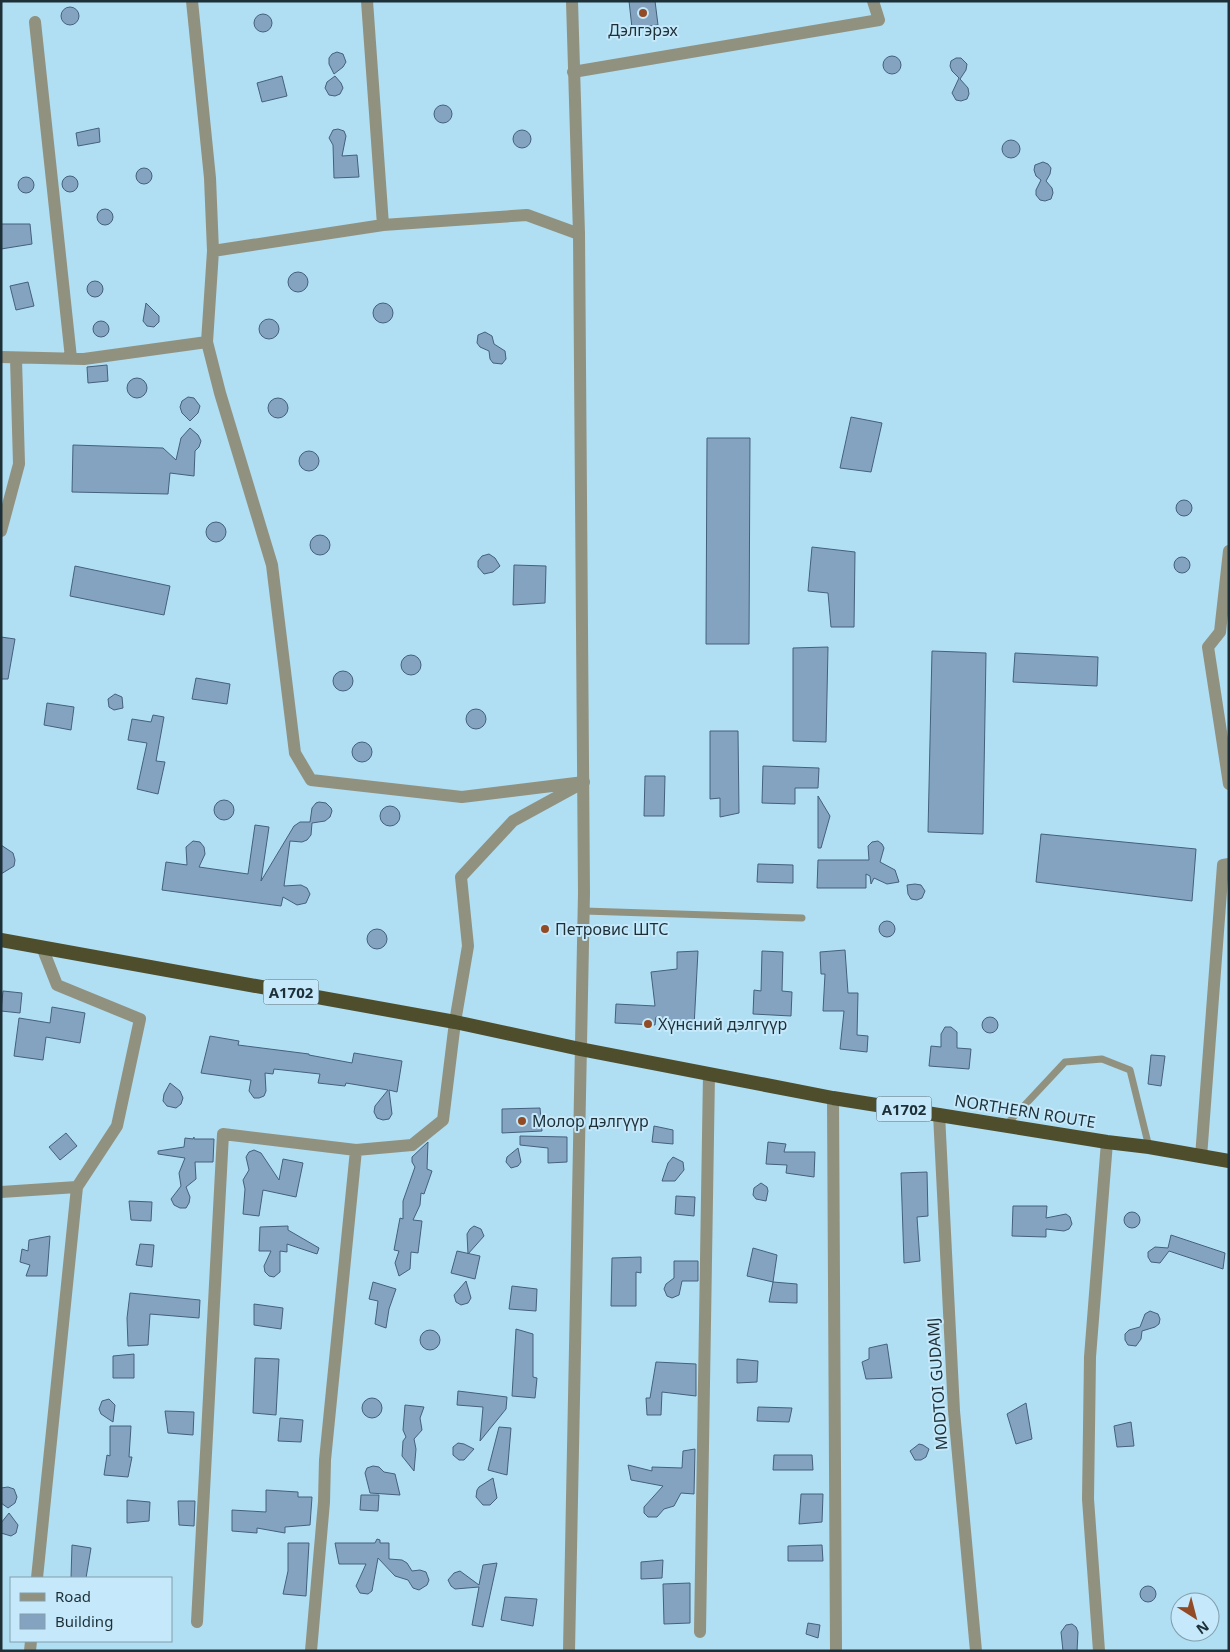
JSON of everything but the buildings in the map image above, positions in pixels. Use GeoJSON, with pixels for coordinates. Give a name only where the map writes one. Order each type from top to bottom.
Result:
{"type":"FeatureCollection","features":[{"type":"Feature","properties":{"kind":"highway","name":"A1702"},"geometry":{"type":"LineString","coordinates":[[1,940],[455,1022],[580,1049]]}},
{"type":"Feature","properties":{"kind":"highway","name":"NORTHERN ROUTE"},"geometry":{"type":"LineString","coordinates":[[580,1049],[833,1098],[1229,1161]]}},
{"type":"Feature","properties":{"kind":"street"},"geometry":{"type":"LineString","coordinates":[[192,1],[210,178],[213,251],[206,342],[272,565],[295,753],[311,780],[462,797],[584,782]]}},
{"type":"Feature","properties":{"kind":"street"},"geometry":{"type":"LineString","coordinates":[[367,1],[383,225]]}},
{"type":"Feature","properties":{"kind":"street"},"geometry":{"type":"LineString","coordinates":[[569,1651],[584,911],[579,234],[572,1]]}},
{"type":"Feature","properties":{"kind":"street"},"geometry":{"type":"LineString","coordinates":[[573,72],[879,20],[873,1]]}},
{"type":"Feature","properties":{"kind":"street"},"geometry":{"type":"LineString","coordinates":[[35,22],[71,358]]}},
{"type":"Feature","properties":{"kind":"street"},"geometry":{"type":"LineString","coordinates":[[213,251],[383,225],[527,215],[579,234]]}},
{"type":"Feature","properties":{"kind":"street"},"geometry":{"type":"LineString","coordinates":[[1,357],[16,359],[84,359],[206,342]]}},
{"type":"Feature","properties":{"kind":"street"},"geometry":{"type":"LineString","coordinates":[[1,531],[19,464],[16,359]]}},
{"type":"Feature","properties":{"kind":"street"},"geometry":{"type":"LineString","coordinates":[[1229,551],[1220,632],[1208,647],[1229,784]]}},
{"type":"Feature","properties":{"kind":"street"},"geometry":{"type":"LineString","coordinates":[[197,1622],[223,1134],[356,1150],[412,1145],[443,1120],[455,1022],[468,946],[461,877],[512,821],[584,782]]}},
{"type":"Feature","properties":{"kind":"street"},"geometry":{"type":"LineString","coordinates":[[1201,1157],[1222,865],[1229,864]]}},
{"type":"Feature","properties":{"kind":"street"},"geometry":{"type":"LineString","coordinates":[[37,1577],[77,1187],[118,1126],[140,1019],[57,985],[42,947]]}},
{"type":"Feature","properties":{"kind":"street"},"geometry":{"type":"LineString","coordinates":[[700,1632],[709,1074]]}},
{"type":"Feature","properties":{"kind":"street"},"geometry":{"type":"LineString","coordinates":[[833,1098],[836,1651]]}},
{"type":"Feature","properties":{"kind":"street","name":"MODTOI GUDAMJ"},"geometry":{"type":"LineString","coordinates":[[939,1114],[954,1411],[976,1651]]}},
{"type":"Feature","properties":{"kind":"street"},"geometry":{"type":"LineString","coordinates":[[1099,1651],[1088,1499],[1090,1357],[1107,1142]]}},
{"type":"Feature","properties":{"kind":"street"},"geometry":{"type":"LineString","coordinates":[[311,1651],[322,1528],[325,1460],[356,1150]]}},
{"type":"Feature","properties":{"kind":"street"},"geometry":{"type":"LineString","coordinates":[[1,1192],[77,1187]]}},
{"type":"Feature","properties":{"kind":"lane"},"geometry":{"type":"LineString","coordinates":[[584,911],[802,918]]}},
{"type":"Feature","properties":{"kind":"lane"},"geometry":{"type":"LineString","coordinates":[[1006,1125],[1065,1062],[1102,1058],[1130,1070],[1149,1147]]}},
{"type":"Feature","properties":{"kind":"place","name":"Дэлгэрэх"},"geometry":{"type":"Point","coordinates":[643,13]}},
{"type":"Feature","properties":{"kind":"place","name":"Петровис ШТС"},"geometry":{"type":"Point","coordinates":[545,929]}},
{"type":"Feature","properties":{"kind":"place","name":"Хүнсний дэлгүүр"},"geometry":{"type":"Point","coordinates":[648,1024]}},
{"type":"Feature","properties":{"kind":"place","name":"Молор дэлгүүр"},"geometry":{"type":"Point","coordinates":[522,1121]}}]}
